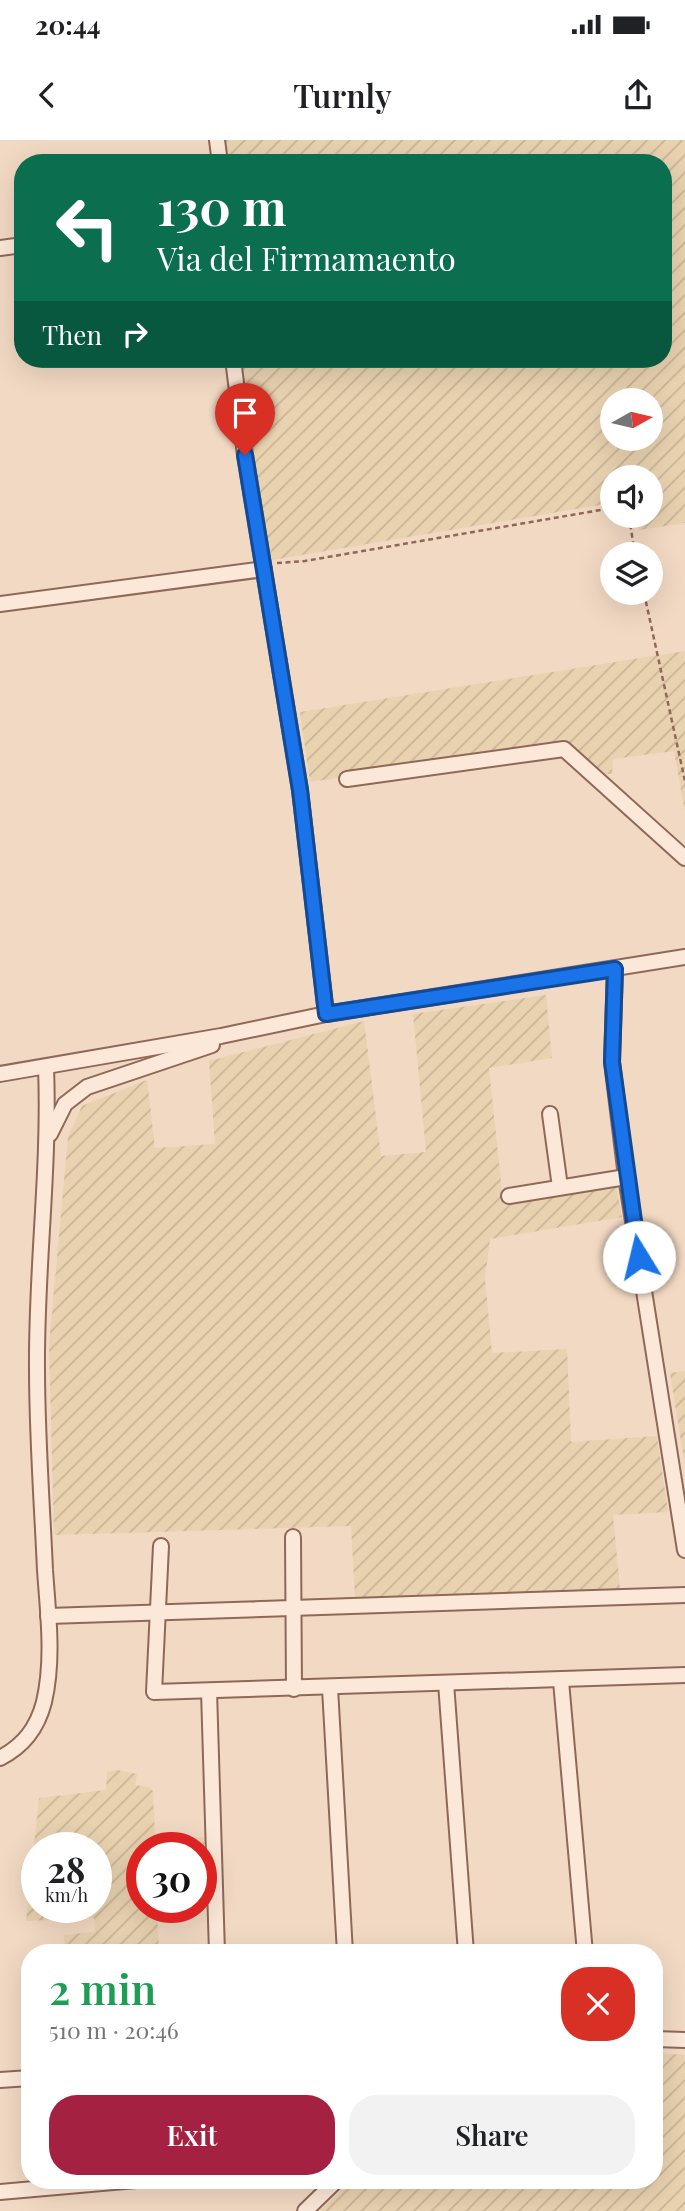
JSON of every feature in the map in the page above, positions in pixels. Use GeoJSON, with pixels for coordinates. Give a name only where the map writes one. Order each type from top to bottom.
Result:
{"type":"FeatureCollection","features":[{"type":"Feature","properties":{"kind":"street"},"geometry":{"type":"LineString","coordinates":[[234,368],[300,790],[326,1014]]}},
{"type":"Feature","properties":{"kind":"street"},"geometry":{"type":"LineString","coordinates":[[0,604],[264,567]]}},
{"type":"Feature","properties":{"kind":"street"},"geometry":{"type":"LineString","coordinates":[[347,779],[564,749],[685,858]]}},
{"type":"Feature","properties":{"kind":"street"},"geometry":{"type":"LineString","coordinates":[[0,1074],[326,1014],[685,957]]}},
{"type":"Feature","properties":{"kind":"street"},"geometry":{"type":"LineString","coordinates":[[615,969],[612,1062],[626,1177],[685,1550]]}},
{"type":"Feature","properties":{"kind":"street"},"geometry":{"type":"LineString","coordinates":[[49,1135],[65,1104],[87,1087],[256,1029]]}},
{"type":"Feature","properties":{"kind":"street"},"geometry":{"type":"LineString","coordinates":[[0,1758],[19,1748],[33,1730],[44,1703],[51,1642],[37,1368],[43,1195],[49,1135],[46,1067]]}},
{"type":"Feature","properties":{"kind":"street"},"geometry":{"type":"LineString","coordinates":[[550,1114],[560,1187]]}},
{"type":"Feature","properties":{"kind":"street"},"geometry":{"type":"LineString","coordinates":[[509,1196],[626,1177]]}},
{"type":"Feature","properties":{"kind":"street"},"geometry":{"type":"LineString","coordinates":[[293,1537],[294,1689]]}},
{"type":"Feature","properties":{"kind":"street"},"geometry":{"type":"LineString","coordinates":[[161,1546],[154,1692],[685,1675]]}},
{"type":"Feature","properties":{"kind":"street"},"geometry":{"type":"LineString","coordinates":[[48,1616],[685,1595]]}},
{"type":"Feature","properties":{"kind":"street"},"geometry":{"type":"LineString","coordinates":[[561,1681],[584,1944]]}},
{"type":"Feature","properties":{"kind":"street"},"geometry":{"type":"LineString","coordinates":[[446,1683],[465,1944]]}},
{"type":"Feature","properties":{"kind":"street"},"geometry":{"type":"LineString","coordinates":[[330,1688],[344,1944]]}},
{"type":"Feature","properties":{"kind":"street"},"geometry":{"type":"LineString","coordinates":[[209,1691],[217,1944]]}},
{"type":"Feature","properties":{"kind":"street"},"geometry":{"type":"LineString","coordinates":[[663,2039],[685,2040]]}},
{"type":"Feature","properties":{"kind":"street"},"geometry":{"type":"LineString","coordinates":[[0,2080],[21,2079]]}},
{"type":"Feature","properties":{"kind":"street"},"geometry":{"type":"LineString","coordinates":[[0,2192],[34,2189]]}},
{"type":"Feature","properties":{"kind":"street"},"geometry":{"type":"LineString","coordinates":[[305,2211],[328,2189]]}},
{"type":"Feature","properties":{"kind":"path"},"geometry":{"type":"LineString","coordinates":[[264,567],[600,510]]}},
{"type":"Feature","properties":{"kind":"path"},"geometry":{"type":"LineString","coordinates":[[647,605],[685,781]]}},
{"type":"Feature","properties":{"kind":"shaded area"},"geometry":{"type":"Polygon","coordinates":[[[225,140],[685,140],[685,523],[663,526],[663,465],[600,465],[600,505],[272,560],[254,460],[243,368],[672,368],[672,154],[226,154],[225,140]]]}},
{"type":"Feature","properties":{"kind":"shaded area"},"geometry":{"type":"Polygon","coordinates":[[[685,651],[685,812],[674,751],[613,759],[612,774],[601,774],[561,746],[310,782],[300,712],[685,651]]]}},
{"type":"Feature","properties":{"kind":"shaded area"},"geometry":{"type":"Polygon","coordinates":[[[546,995],[552,1058],[489,1068],[503,1201],[616,1185],[622,1217],[490,1239],[485,1278],[492,1353],[567,1349],[571,1442],[657,1436],[668,1512],[613,1515],[620,1589],[355,1598],[351,1526],[54,1535],[49,1345],[68,1137],[82,1106],[147,1080],[155,1148],[215,1144],[209,1061],[364,1021],[381,1156],[426,1152],[413,1014],[546,995]]]}},
{"type":"Feature","properties":{"kind":"shaded area"},"geometry":{"type":"Polygon","coordinates":[[[685,1371],[685,1466],[670,1373],[685,1371]]]}},
{"type":"Feature","properties":{"kind":"shaded area"},"geometry":{"type":"Polygon","coordinates":[[[117,1770],[137,1774],[135,1785],[149,1787],[153,1791],[155,1832],[126,1832],[126,1923],[158,1923],[159,1944],[64,1944],[64,1935],[95,1932],[94,1923],[112,1923],[112,1832],[35,1832],[39,1798],[106,1790],[107,1772],[117,1770]]]}},
{"type":"Feature","properties":{"kind":"shaded area"},"geometry":{"type":"Polygon","coordinates":[[[663,2054],[685,2055],[685,2211],[319,2211],[344,2189],[663,2189],[663,2054]]]}},
{"type":"Feature","properties":{"kind":"route"},"geometry":{"type":"LineString","coordinates":[[245,455],[300,790],[326,1014],[615,969],[612,1062],[639,1257]]}}]}
